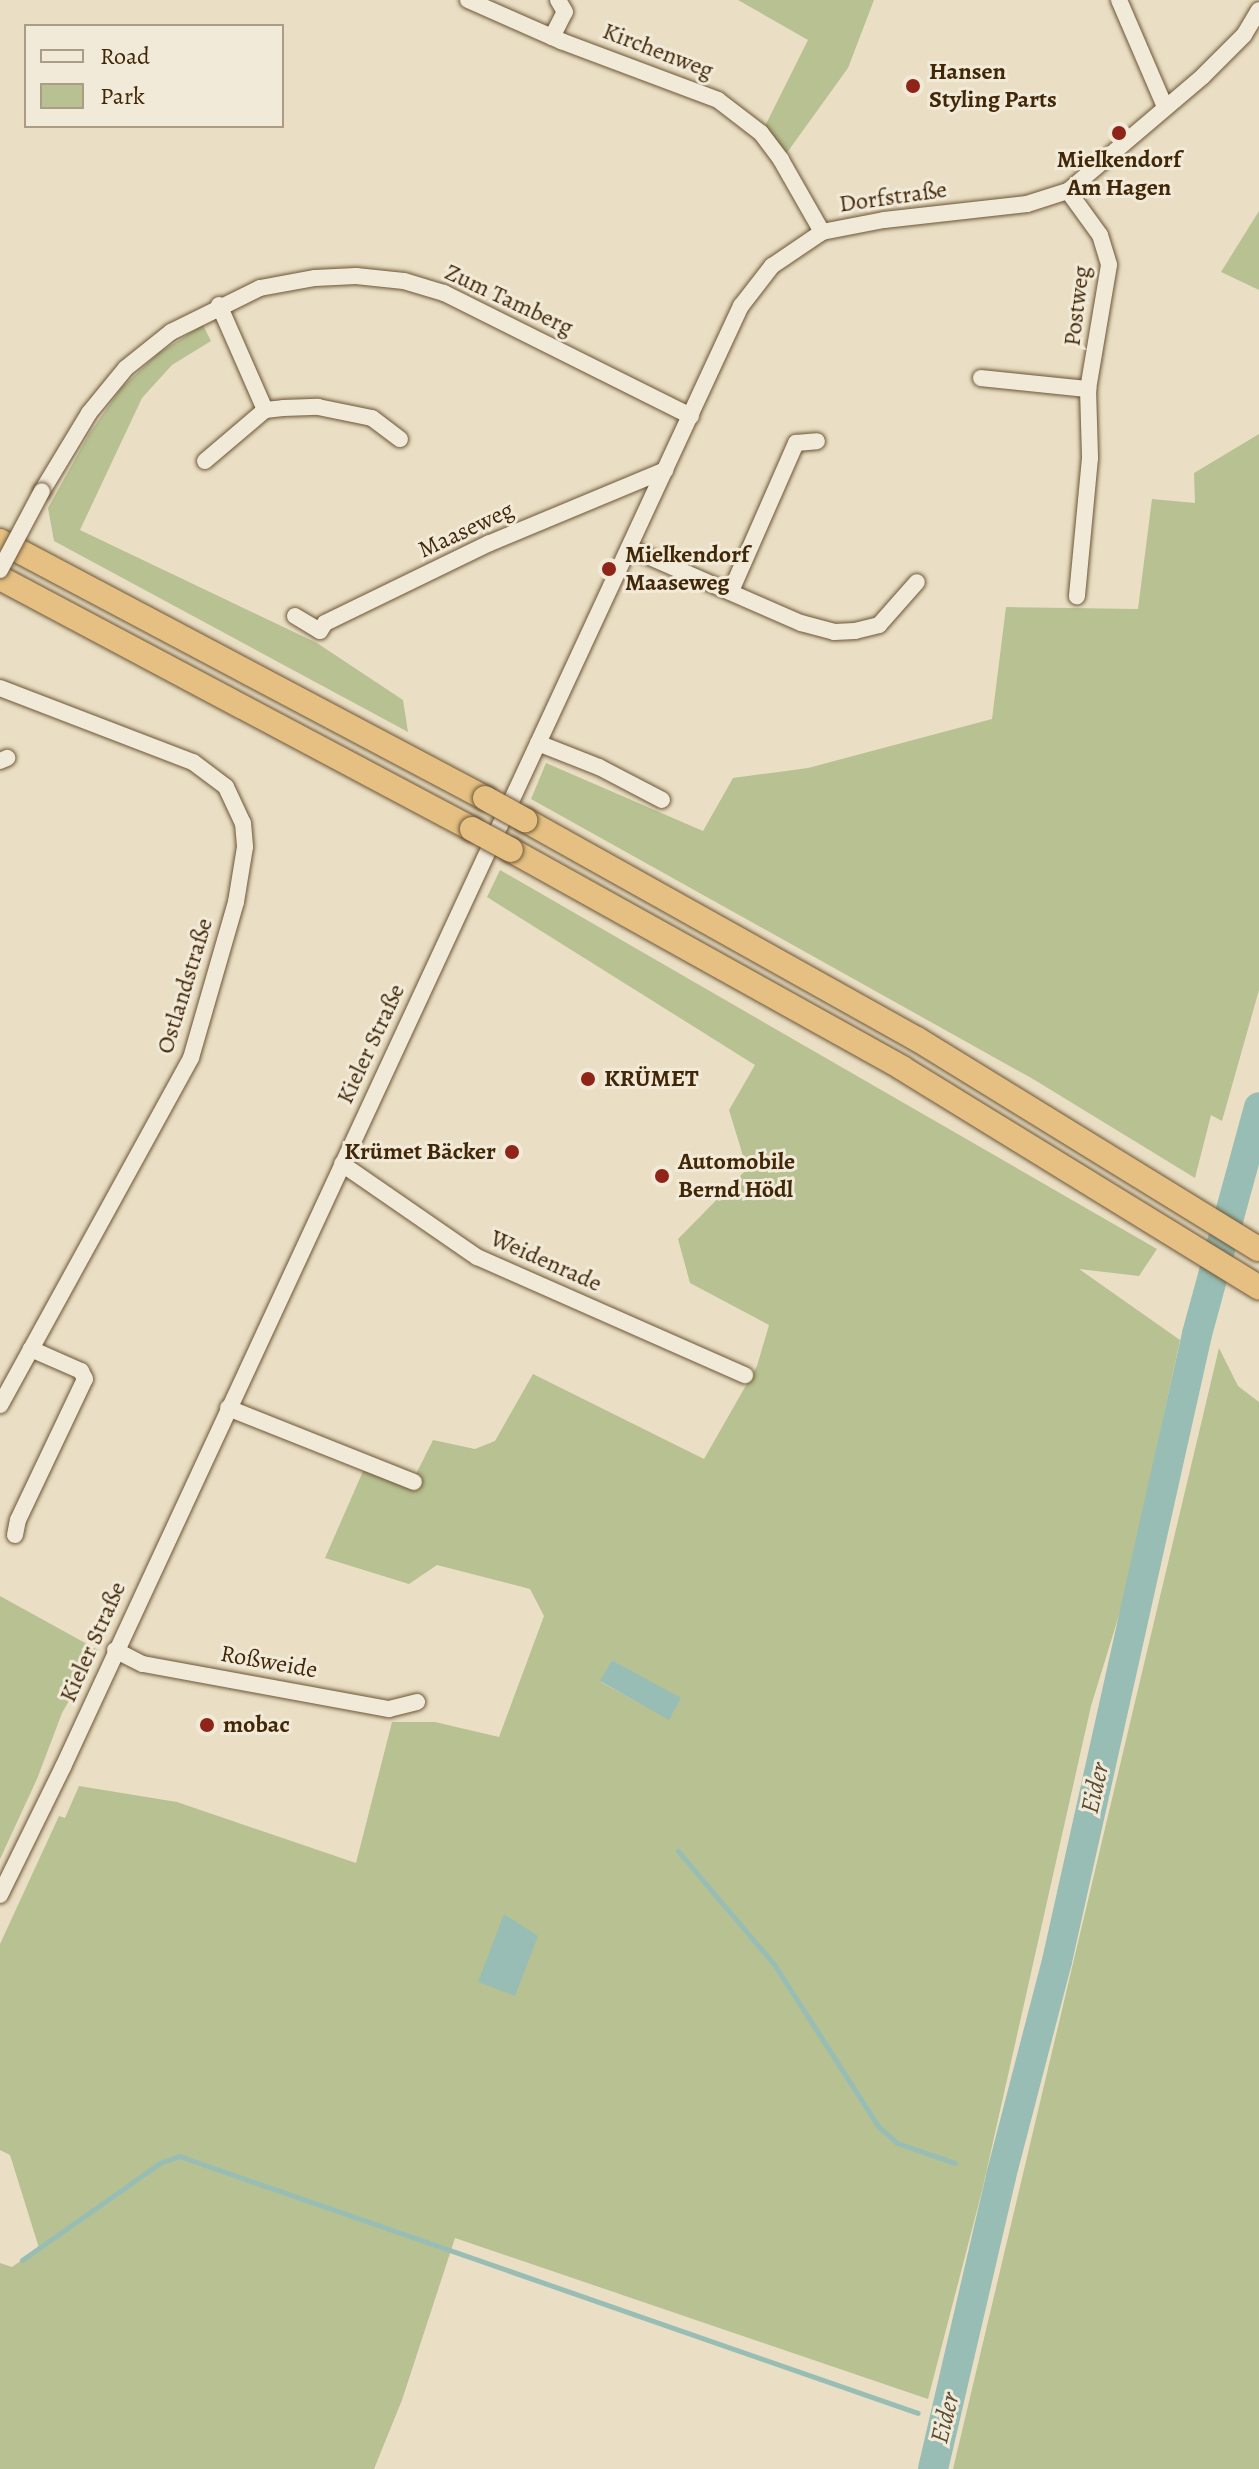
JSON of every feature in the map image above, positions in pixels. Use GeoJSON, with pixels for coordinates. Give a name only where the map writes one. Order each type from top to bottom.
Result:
{"type":"FeatureCollection","features":[{"type":"Feature","properties":{"kind":"highway"},"geometry":{"type":"LineString","coordinates":[[0,541],[485,798],[917,1039],[1259,1249]]}},
{"type":"Feature","properties":{"kind":"highway"},"geometry":{"type":"LineString","coordinates":[[0,578],[511,850],[902,1068],[1258,1287]]}},
{"type":"Feature","properties":{"kind":"street","name":"Kirchenweg"},"geometry":{"type":"LineString","coordinates":[[468,0],[552,37],[718,100],[761,133],[781,160],[822,232]]}},
{"type":"Feature","properties":{"kind":"street"},"geometry":{"type":"LineString","coordinates":[[552,37],[565,12],[558,0]]}},
{"type":"Feature","properties":{"kind":"street"},"geometry":{"type":"LineString","coordinates":[[1119,0],[1165,107]]}},
{"type":"Feature","properties":{"kind":"street","name":"Dorfstraße"},"geometry":{"type":"LineString","coordinates":[[632,542],[741,306],[772,266],[822,232],[884,220],[1027,204],[1068,191],[1203,76],[1244,35],[1259,10]]}},
{"type":"Feature","properties":{"kind":"street","name":"Postweg"},"geometry":{"type":"LineString","coordinates":[[1068,191],[1100,235],[1109,265],[1088,389],[1090,458],[1077,596]]}},
{"type":"Feature","properties":{"kind":"street","name":"Zum Tamberg"},"geometry":{"type":"LineString","coordinates":[[0,570],[42,491],[89,413],[126,368],[171,332],[219,305],[260,288],[315,278],[356,276],[404,281],[444,293],[492,314],[691,416]]}},
{"type":"Feature","properties":{"kind":"street"},"geometry":{"type":"LineString","coordinates":[[219,305],[265,410]]}},
{"type":"Feature","properties":{"kind":"street"},"geometry":{"type":"LineString","coordinates":[[981,378],[1088,389]]}},
{"type":"Feature","properties":{"kind":"street"},"geometry":{"type":"LineString","coordinates":[[205,461],[265,410],[318,407],[372,418],[400,439]]}},
{"type":"Feature","properties":{"kind":"street"},"geometry":{"type":"LineString","coordinates":[[731,591],[796,443],[817,441]]}},
{"type":"Feature","properties":{"kind":"street","name":"Maaseweg"},"geometry":{"type":"LineString","coordinates":[[295,616],[320,631],[325,623],[490,543],[665,470]]}},
{"type":"Feature","properties":{"kind":"street"},"geometry":{"type":"LineString","coordinates":[[632,542],[801,623],[834,632],[879,625],[895,611],[917,582]]}},
{"type":"Feature","properties":{"kind":"street","name":"Kieler Straße"},"geometry":{"type":"LineString","coordinates":[[0,1895],[63,1767],[632,542]]}},
{"type":"Feature","properties":{"kind":"street","name":"Ostlandstraße"},"geometry":{"type":"LineString","coordinates":[[0,688],[193,762],[226,787],[243,823],[245,847],[236,902],[191,1058],[0,1405]]}},
{"type":"Feature","properties":{"kind":"street"},"geometry":{"type":"LineString","coordinates":[[538,743],[599,767],[662,800]]}},
{"type":"Feature","properties":{"kind":"street","name":"Weidenrade"},"geometry":{"type":"LineString","coordinates":[[342,1164],[477,1257],[745,1375]]}},
{"type":"Feature","properties":{"kind":"street"},"geometry":{"type":"LineString","coordinates":[[15,1535],[18,1520],[85,1379],[81,1371],[31,1349]]}},
{"type":"Feature","properties":{"kind":"street"},"geometry":{"type":"LineString","coordinates":[[228,1408],[414,1482]]}},
{"type":"Feature","properties":{"kind":"street","name":"Roßweide"},"geometry":{"type":"LineString","coordinates":[[115,1650],[143,1664],[389,1709],[417,1702]]}},
{"type":"Feature","properties":{"kind":"green space"},"geometry":{"type":"Polygon","coordinates":[[[738,0],[874,0],[848,68],[786,154],[765,126],[808,40],[738,0]]]}},
{"type":"Feature","properties":{"kind":"green space"},"geometry":{"type":"Polygon","coordinates":[[[1259,211],[1259,290],[1221,272],[1259,211]]]}},
{"type":"Feature","properties":{"kind":"green space"},"geometry":{"type":"Polygon","coordinates":[[[203,325],[211,341],[172,365],[142,398],[80,530],[317,643],[403,700],[408,732],[54,541],[48,508],[89,434],[122,387],[159,353],[203,325]]]}},
{"type":"Feature","properties":{"kind":"green space"},"geometry":{"type":"Polygon","coordinates":[[[1259,434],[1259,990],[1222,1121],[1211,1115],[1195,1178],[1033,1079],[531,799],[546,763],[703,831],[733,778],[808,768],[992,719],[1006,607],[1138,609],[1152,499],[1195,503],[1194,473],[1259,434]]]}},
{"type":"Feature","properties":{"kind":"green space"},"geometry":{"type":"Polygon","coordinates":[[[500,870],[1157,1249],[1139,1276],[1079,1269],[1180,1340],[1124,1599],[1091,1706],[982,2191],[928,2399],[455,2238],[402,2400],[374,2469],[0,2469],[0,2263],[12,2267],[39,2248],[10,2155],[0,2150],[0,1944],[59,1816],[65,1818],[79,1786],[177,1802],[356,1863],[392,1722],[435,1722],[499,1737],[544,1616],[530,1589],[437,1565],[409,1584],[325,1558],[364,1469],[415,1476],[433,1440],[475,1449],[495,1441],[533,1374],[704,1459],[757,1366],[769,1325],[690,1283],[678,1239],[747,1169],[729,1110],[755,1065],[487,897],[500,870]],[[612,1660],[601,1682],[669,1719],[680,1699],[612,1660]]]}},
{"type":"Feature","properties":{"kind":"green space"},"geometry":{"type":"Polygon","coordinates":[[[1219,1348],[1238,1386],[1259,1402],[1259,2469],[953,2469],[1219,1348]]]}},
{"type":"Feature","properties":{"kind":"green space"},"geometry":{"type":"Polygon","coordinates":[[[0,1596],[98,1650],[62,1713],[37,1779],[0,1859],[0,1596]]]}},
{"type":"Feature","properties":{"kind":"water"},"geometry":{"type":"Polygon","coordinates":[[[612,1660],[681,1698],[669,1720],[600,1681],[612,1660]]]}},
{"type":"Feature","properties":{"kind":"water"},"geometry":{"type":"Polygon","coordinates":[[[504,1914],[538,1936],[515,1996],[478,1982],[504,1914]]]}},
{"type":"Feature","properties":{"kind":"waterway","name":"Eider"},"geometry":{"type":"LineString","coordinates":[[933,2469],[1001,2176],[1057,1961],[1197,1334],[1259,1107]]}},
{"type":"Feature","properties":{"kind":"waterway"},"geometry":{"type":"LineString","coordinates":[[678,1851],[774,1964],[878,2126],[897,2143],[955,2163]]}},
{"type":"Feature","properties":{"kind":"waterway"},"geometry":{"type":"LineString","coordinates":[[22,2260],[160,2163],[179,2156],[918,2413]]}},
{"type":"Feature","properties":{"kind":"place","name":"Hansen Styling Parts"},"geometry":{"type":"Point","coordinates":[913,86]}},
{"type":"Feature","properties":{"kind":"place","name":"Mielkendorf Am Hagen"},"geometry":{"type":"Point","coordinates":[1119,133]}},
{"type":"Feature","properties":{"kind":"place","name":"Mielkendorf Maaseweg"},"geometry":{"type":"Point","coordinates":[609,569]}},
{"type":"Feature","properties":{"kind":"place","name":"KRÜMET"},"geometry":{"type":"Point","coordinates":[588,1079]}},
{"type":"Feature","properties":{"kind":"place","name":"Krümet Bäcker"},"geometry":{"type":"Point","coordinates":[512,1152]}},
{"type":"Feature","properties":{"kind":"place","name":"Automobile Bernd Hödl"},"geometry":{"type":"Point","coordinates":[662,1176]}},
{"type":"Feature","properties":{"kind":"place","name":"mobac"},"geometry":{"type":"Point","coordinates":[207,1725]}}]}
